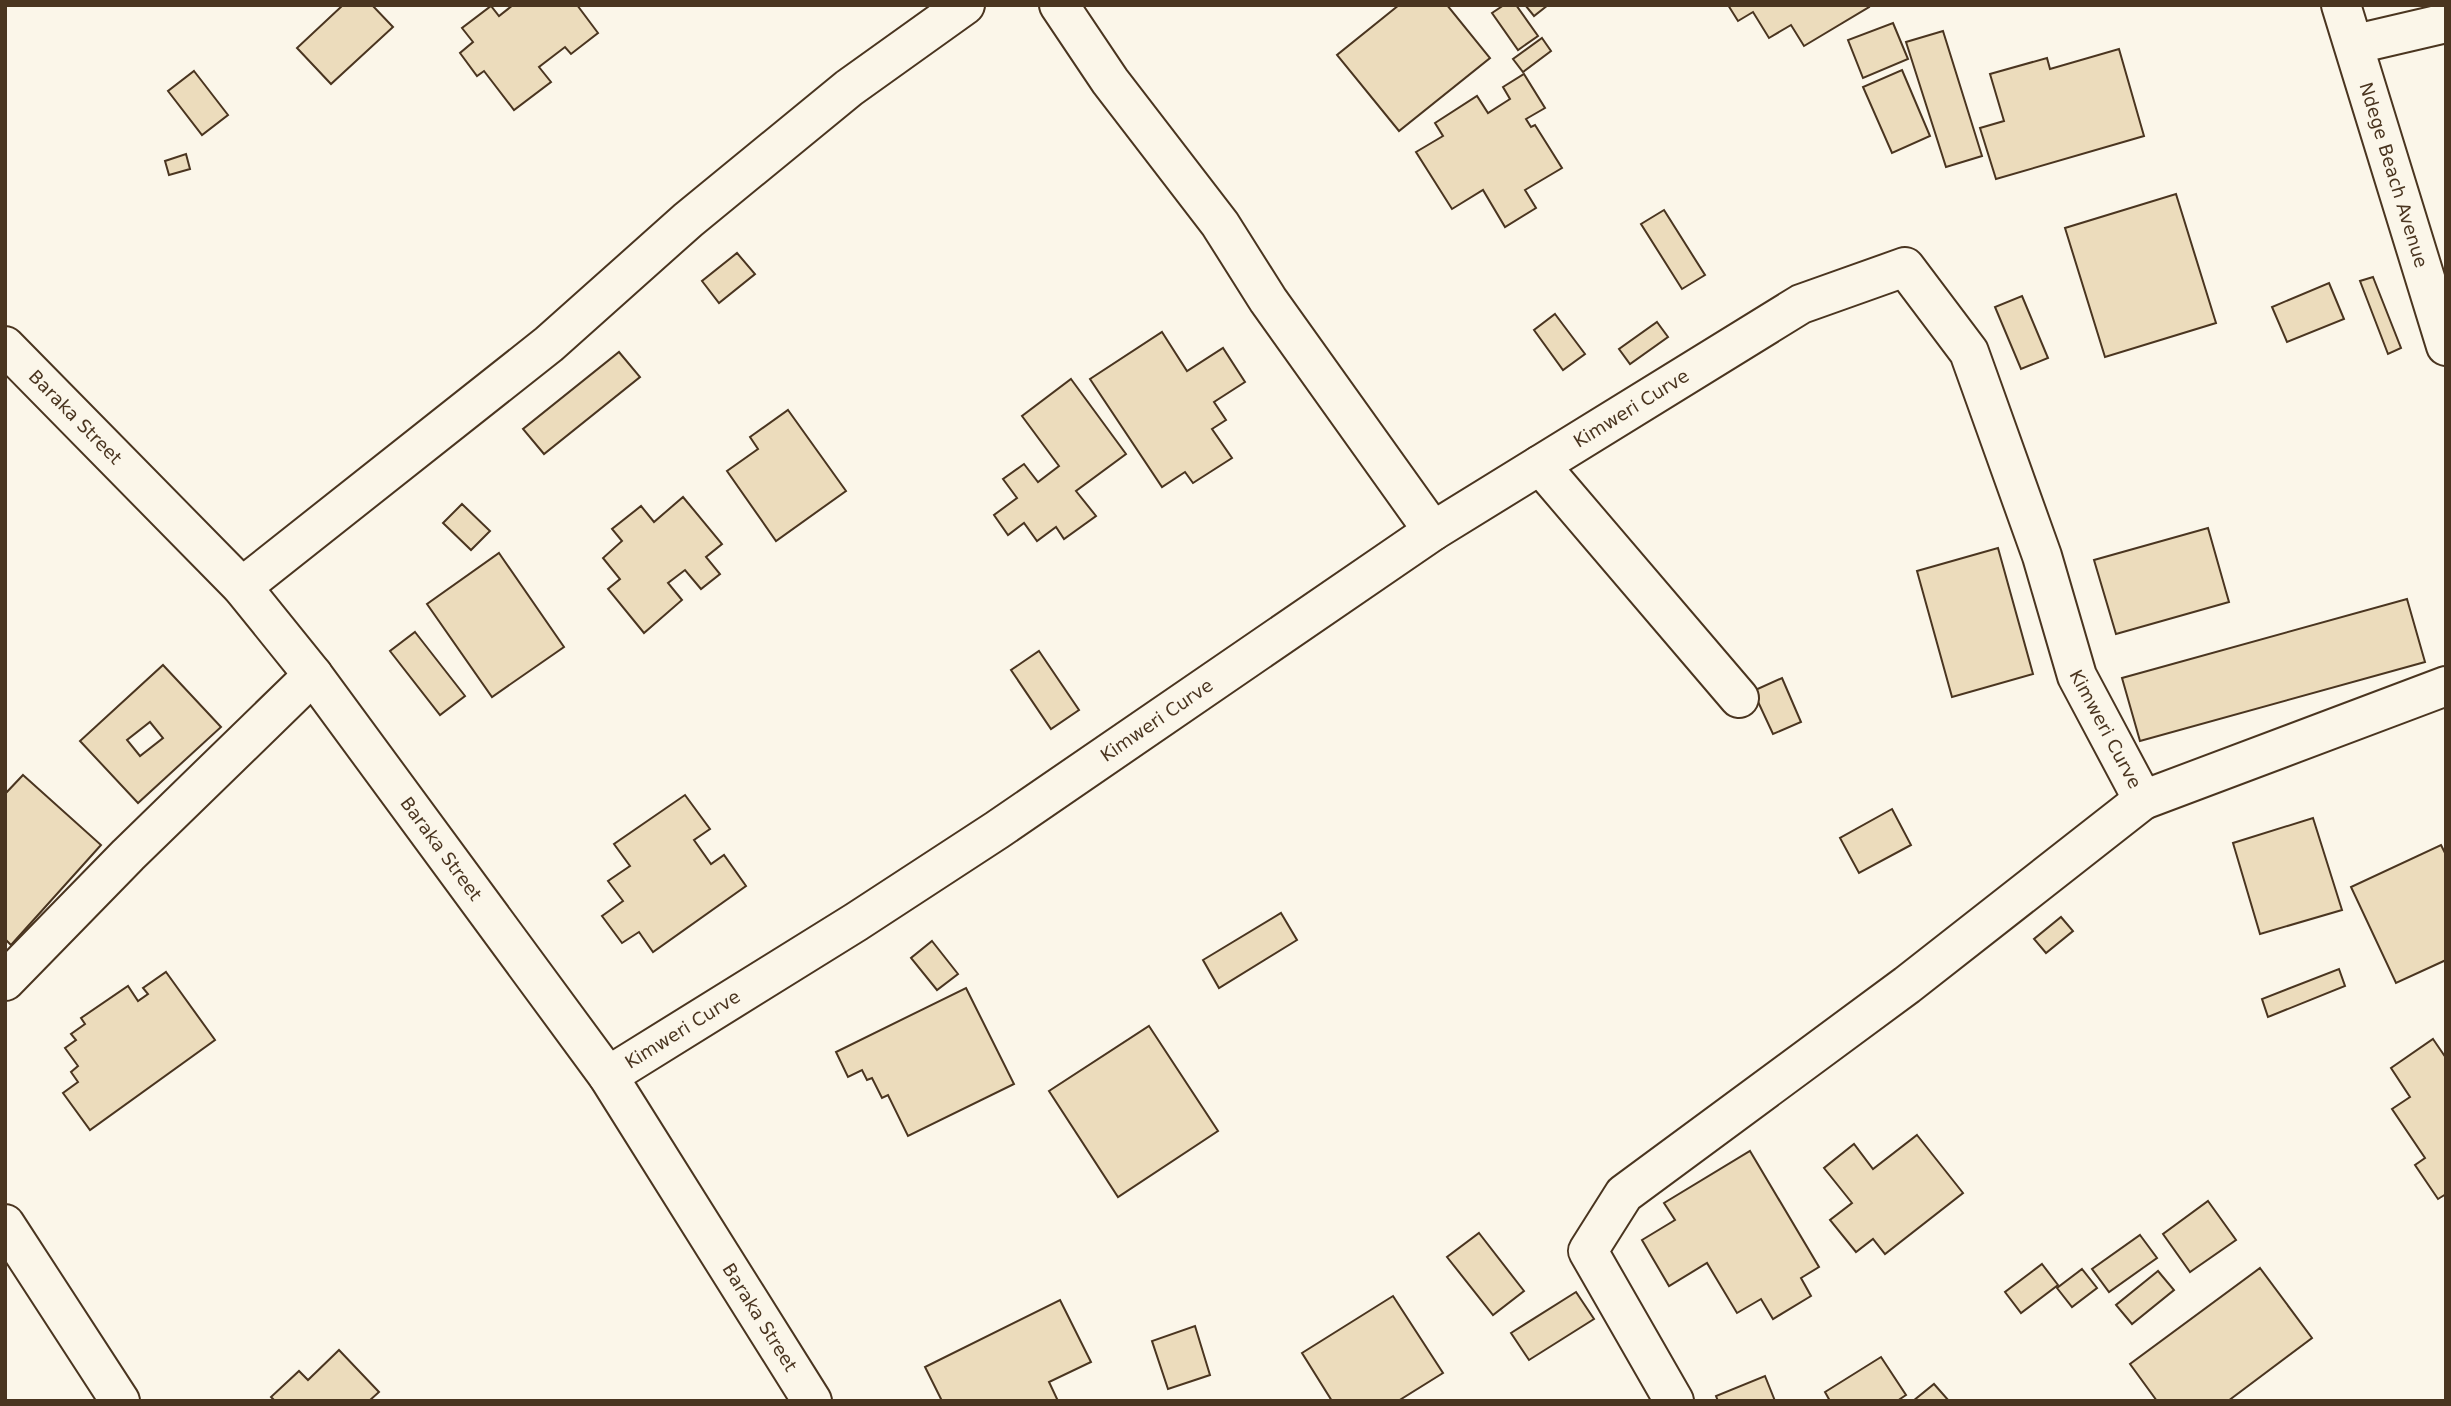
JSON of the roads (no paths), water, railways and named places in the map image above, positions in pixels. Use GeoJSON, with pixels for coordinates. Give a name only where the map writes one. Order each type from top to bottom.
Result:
{"type":"FeatureCollection","features":[{"type":"Feature","properties":{"kind":"street"},"geometry":{"type":"LineString","coordinates":[[242,587],[549,344],[688,220],[849,88],[965,5]]}},
{"type":"Feature","properties":{"kind":"street"},"geometry":{"type":"LineString","coordinates":[[1059,5],[1110,80],[1220,224],[1268,300],[1433,531]]}},
{"type":"Feature","properties":{"kind":"street","name":"Ndege Beach Avenue"},"geometry":{"type":"LineString","coordinates":[[2341,5],[2356,44],[2372,110],[2446,346]]}},
{"type":"Feature","properties":{"kind":"street"},"geometry":{"type":"LineString","coordinates":[[2356,44],[2446,23]]}},
{"type":"Feature","properties":{"kind":"street","name":"Kimweri Curve"},"geometry":{"type":"LineString","coordinates":[[608,1076],[856,922],[997,830],[1433,531],[1801,304],[1905,267],[1969,352],[2042,556],[2077,676],[2143,800],[2446,686]]}},
{"type":"Feature","properties":{"kind":"street","name":"Baraka Street"},"geometry":{"type":"LineString","coordinates":[[5,346],[242,587],[313,675],[608,1076],[812,1401]]}},
{"type":"Feature","properties":{"kind":"street"},"geometry":{"type":"LineString","coordinates":[[1540,465],[1739,698]]}},
{"type":"Feature","properties":{"kind":"street"},"geometry":{"type":"LineString","coordinates":[[5,981],[128,855],[313,675]]}},
{"type":"Feature","properties":{"kind":"street"},"geometry":{"type":"LineString","coordinates":[[1674,1401],[1588,1251],[1624,1194],[1908,985],[2143,800]]}},
{"type":"Feature","properties":{"kind":"street"},"geometry":{"type":"LineString","coordinates":[[8,1237],[121,1401]]}}]}
